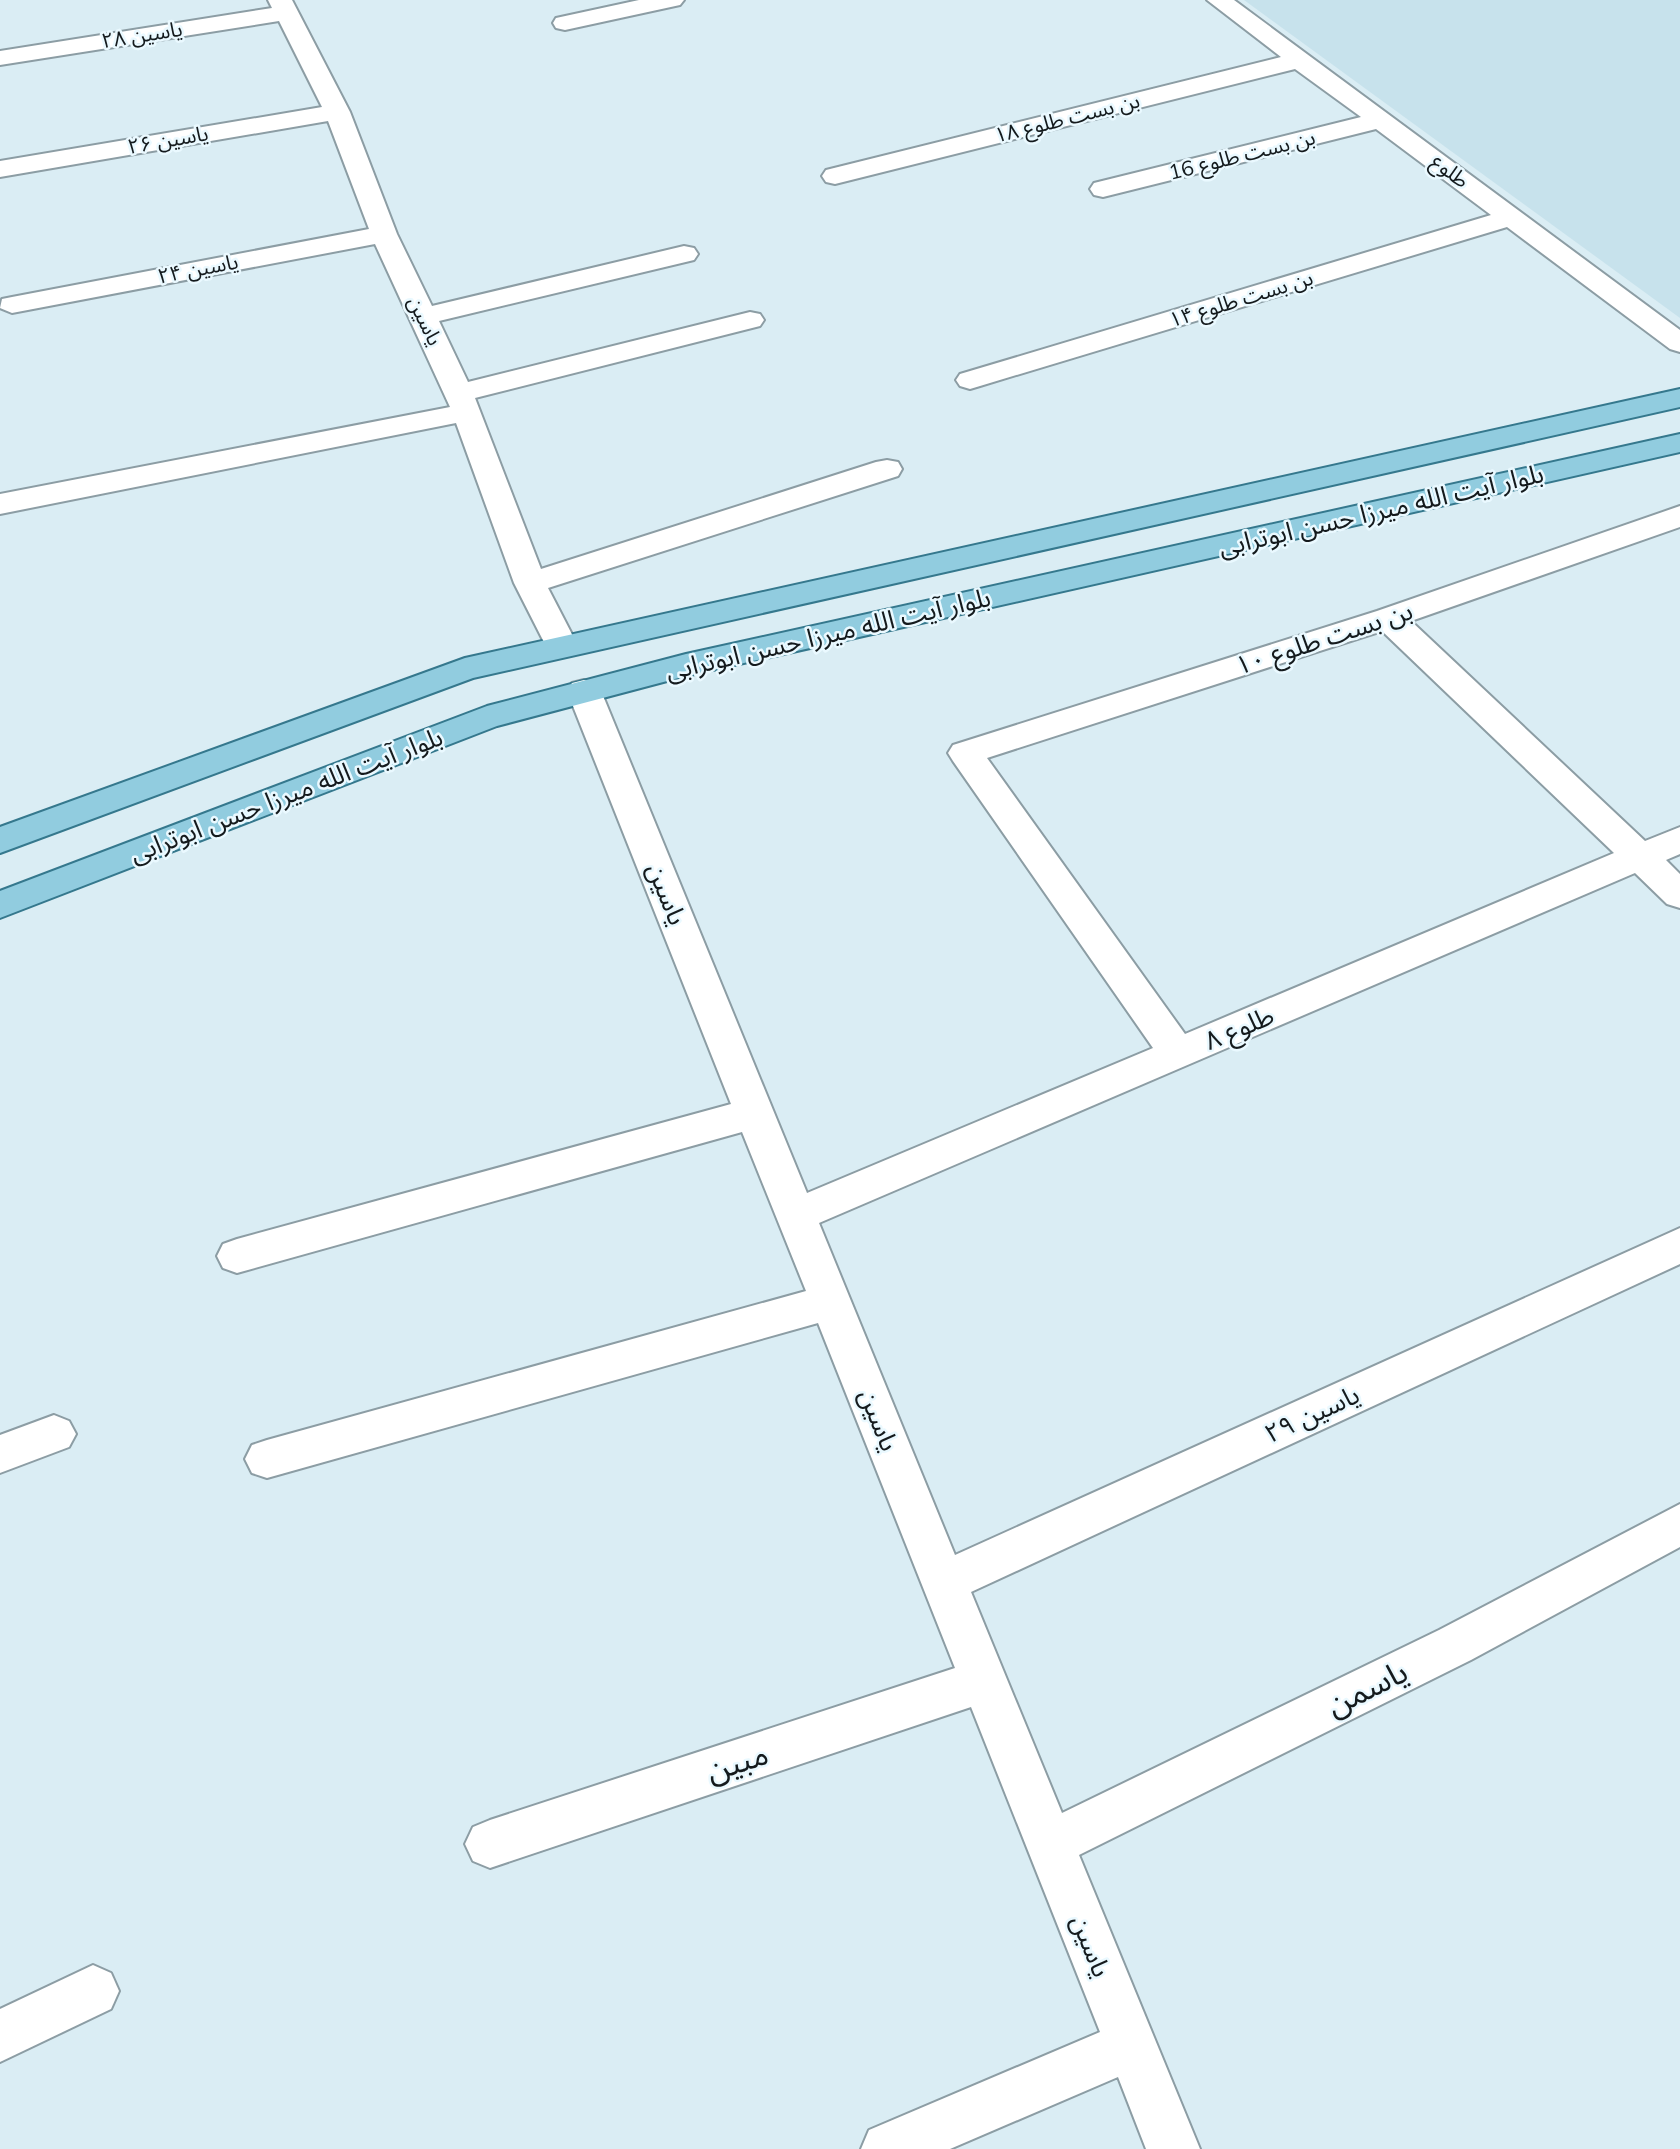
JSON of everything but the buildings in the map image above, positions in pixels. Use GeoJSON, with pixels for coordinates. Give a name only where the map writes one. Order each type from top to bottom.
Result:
{"type":"FeatureCollection","features":[{"type":"Feature","properties":{"kind":"main road","name":"بلوار آیت الله میرزا حسن ابوترابی"},"geometry":{"type":"LineString","coordinates":[[0,840],[465,669],[1680,397]]}},
{"type":"Feature","properties":{"kind":"main road","name":"بلوار آیت الله میرزا حسن ابوترابی"},"geometry":{"type":"LineString","coordinates":[[0,905],[487,717],[686,665],[1680,443]]}},
{"type":"Feature","properties":{"kind":"main road"},"geometry":{"type":"LineString","coordinates":[[562,646],[584,691]]}},
{"type":"Feature","properties":{"kind":"street"},"geometry":{"type":"LineString","coordinates":[[565,23],[672,0]]}},
{"type":"Feature","properties":{"kind":"street","name":"طلوع"},"geometry":{"type":"LineString","coordinates":[[1219,0],[1680,343]]}},
{"type":"Feature","properties":{"kind":"street","name":"یاسین ۲۸"},"geometry":{"type":"LineString","coordinates":[[0,58],[282,6]]}},
{"type":"Feature","properties":{"kind":"street","name":"یاسین"},"geometry":{"type":"LineString","coordinates":[[282,6],[337,112],[384,234],[463,402],[530,583],[562,646]]}},
{"type":"Feature","properties":{"kind":"street","name":"بن بست طلوع ۱۸"},"geometry":{"type":"LineString","coordinates":[[835,176],[1300,60]]}},
{"type":"Feature","properties":{"kind":"street","name":"یاسین ۲۶"},"geometry":{"type":"LineString","coordinates":[[0,169],[337,112]]}},
{"type":"Feature","properties":{"kind":"street","name":"بن بست طلوع 16"},"geometry":{"type":"LineString","coordinates":[[1103,190],[1381,120]]}},
{"type":"Feature","properties":{"kind":"street","name":"بن بست طلوع ۱۴"},"geometry":{"type":"LineString","coordinates":[[970,380],[1512,217]]}},
{"type":"Feature","properties":{"kind":"street","name":"یاسین ۲۴"},"geometry":{"type":"LineString","coordinates":[[12,305],[384,234]]}},
{"type":"Feature","properties":{"kind":"street"},"geometry":{"type":"LineString","coordinates":[[422,317],[684,254]]}},
{"type":"Feature","properties":{"kind":"street"},"geometry":{"type":"LineString","coordinates":[[0,504],[463,402],[750,320]]}},
{"type":"Feature","properties":{"kind":"street"},"geometry":{"type":"LineString","coordinates":[[530,583],[887,469]]}},
{"type":"Feature","properties":{"kind":"street","name":"بن بست طلوع ۱۰"},"geometry":{"type":"LineString","coordinates":[[1178,1054],[965,753],[1388,618],[1680,516]]}},
{"type":"Feature","properties":{"kind":"street"},"geometry":{"type":"LineString","coordinates":[[1388,618],[1680,895]]}},
{"type":"Feature","properties":{"kind":"street","name":"یاسین"},"geometry":{"type":"LineString","coordinates":[[584,691],[1173,2149]]}},
{"type":"Feature","properties":{"kind":"street","name":"طلوع ۸"},"geometry":{"type":"LineString","coordinates":[[797,1215],[1680,840]]}},
{"type":"Feature","properties":{"kind":"street"},"geometry":{"type":"LineString","coordinates":[[237,1256],[755,1112]]}},
{"type":"Feature","properties":{"kind":"street","name":"یاسین ۲۹"},"geometry":{"type":"LineString","coordinates":[[944,1582],[1680,1245]]}},
{"type":"Feature","properties":{"kind":"street"},"geometry":{"type":"LineString","coordinates":[[267,1459],[831,1302]]}},
{"type":"Feature","properties":{"kind":"street"},"geometry":{"type":"LineString","coordinates":[[0,1454],[54,1434]]}},
{"type":"Feature","properties":{"kind":"street","name":"یاسمن"},"geometry":{"type":"LineString","coordinates":[[1050,1844],[1455,1645],[1680,1524]]}},
{"type":"Feature","properties":{"kind":"street","name":"مبین"},"geometry":{"type":"LineString","coordinates":[[490,1844],[984,1681]]}},
{"type":"Feature","properties":{"kind":"street"},"geometry":{"type":"LineString","coordinates":[[0,2036],[93,1991]]}},
{"type":"Feature","properties":{"kind":"street"},"geometry":{"type":"LineString","coordinates":[[888,2149],[1131,2045]]}},
{"type":"Feature","properties":{"kind":"shaded area"},"geometry":{"type":"Polygon","coordinates":[[[1244,0],[1680,0],[1680,318],[1244,0]]]}}]}
